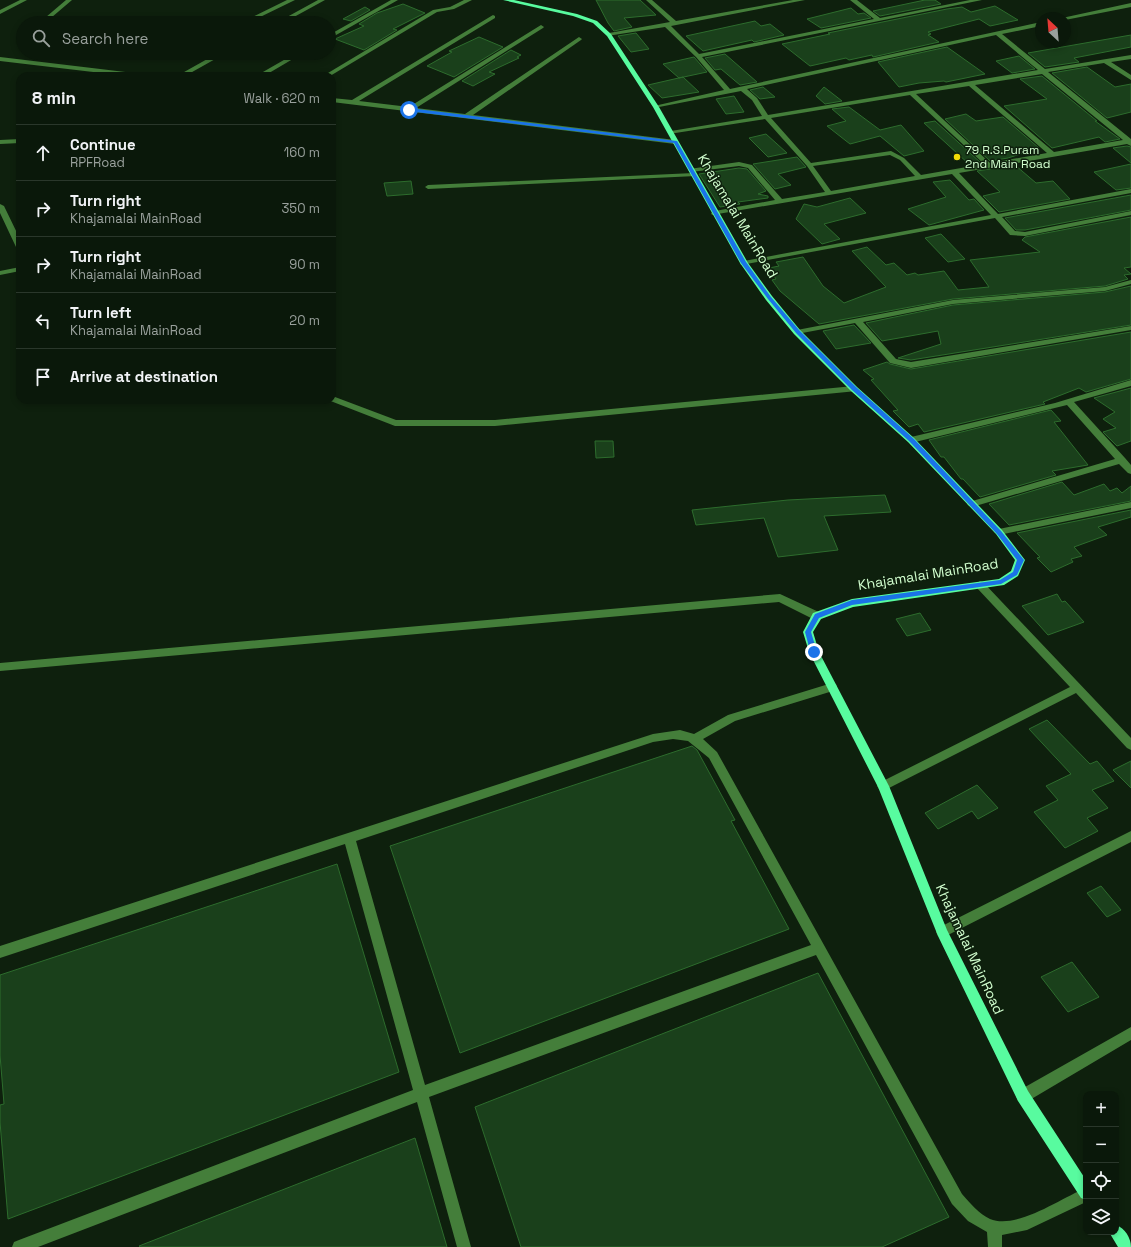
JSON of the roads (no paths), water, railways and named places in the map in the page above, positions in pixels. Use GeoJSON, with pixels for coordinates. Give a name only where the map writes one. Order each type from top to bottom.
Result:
{"type":"FeatureCollection","features":[{"type":"Feature","properties":{"kind":"main road","name":"Khajamalai MainRoad"},"geometry":{"type":"LineString","coordinates":[[506,0],[575,15],[595,22],[609,35],[656,107],[744,263],[769,298],[798,332],[854,389],[912,440],[999,532],[1020,560],[1015,573],[1001,582],[852,603],[817,616],[808,632],[814,652],[883,786],[942,932],[1023,1096],[1083,1189]]}},
{"type":"Feature","properties":{"kind":"main road"},"geometry":{"type":"LineString","coordinates":[[1118,1235],[1127,1247]]}},
{"type":"Feature","properties":{"kind":"street"},"geometry":{"type":"LineString","coordinates":[[0,12],[24,0]]}},
{"type":"Feature","properties":{"kind":"street"},"geometry":{"type":"LineString","coordinates":[[50,16],[69,0]]}},
{"type":"Feature","properties":{"kind":"street"},"geometry":{"type":"LineString","coordinates":[[257,16],[292,0]]}},
{"type":"Feature","properties":{"kind":"street"},"geometry":{"type":"LineString","coordinates":[[292,16],[322,0]]}},
{"type":"Feature","properties":{"kind":"street"},"geometry":{"type":"LineString","coordinates":[[336,33],[395,0]]}},
{"type":"Feature","properties":{"kind":"street"},"geometry":{"type":"LineString","coordinates":[[333,72],[435,11],[452,8],[469,0]]}},
{"type":"Feature","properties":{"kind":"street"},"geometry":{"type":"LineString","coordinates":[[649,0],[676,24]]}},
{"type":"Feature","properties":{"kind":"street"},"geometry":{"type":"LineString","coordinates":[[609,35],[676,24],[786,1],[802,0]]}},
{"type":"Feature","properties":{"kind":"street"},"geometry":{"type":"LineString","coordinates":[[853,0],[880,20]]}},
{"type":"Feature","properties":{"kind":"street"},"geometry":{"type":"LineString","coordinates":[[698,56],[979,0]]}},
{"type":"Feature","properties":{"kind":"street"},"geometry":{"type":"LineString","coordinates":[[1071,17],[1131,4]]}},
{"type":"Feature","properties":{"kind":"street"},"geometry":{"type":"LineString","coordinates":[[352,103],[493,17]]}},
{"type":"Feature","properties":{"kind":"street"},"geometry":{"type":"LineString","coordinates":[[668,25],[698,56],[728,91]]}},
{"type":"Feature","properties":{"kind":"street"},"geometry":{"type":"LineString","coordinates":[[656,107],[1035,25]]}},
{"type":"Feature","properties":{"kind":"street"},"geometry":{"type":"LineString","coordinates":[[409,110],[541,27]]}},
{"type":"Feature","properties":{"kind":"street"},"geometry":{"type":"LineString","coordinates":[[997,33],[1130,142]]}},
{"type":"Feature","properties":{"kind":"street"},"geometry":{"type":"LineString","coordinates":[[466,117],[579,39]]}},
{"type":"Feature","properties":{"kind":"street"},"geometry":{"type":"LineString","coordinates":[[336,101],[466,117],[673,138],[767,117],[1131,57]]}},
{"type":"Feature","properties":{"kind":"street"},"geometry":{"type":"LineString","coordinates":[[0,59],[109,72]]}},
{"type":"Feature","properties":{"kind":"street"},"geometry":{"type":"LineString","coordinates":[[187,72],[210,60]]}},
{"type":"Feature","properties":{"kind":"street"},"geometry":{"type":"LineString","coordinates":[[266,72],[288,60]]}},
{"type":"Feature","properties":{"kind":"street"},"geometry":{"type":"LineString","coordinates":[[1105,61],[1131,78]]}},
{"type":"Feature","properties":{"kind":"street"},"geometry":{"type":"LineString","coordinates":[[971,84],[1052,154]]}},
{"type":"Feature","properties":{"kind":"street"},"geometry":{"type":"LineString","coordinates":[[742,88],[755,99],[761,111],[809,165],[829,193]]}},
{"type":"Feature","properties":{"kind":"street"},"geometry":{"type":"LineString","coordinates":[[912,94],[988,165]]}},
{"type":"Feature","properties":{"kind":"street"},"geometry":{"type":"LineString","coordinates":[[0,142],[16,141]]}},
{"type":"Feature","properties":{"kind":"street"},"geometry":{"type":"LineString","coordinates":[[715,213],[1052,154],[1130,142]]}},
{"type":"Feature","properties":{"kind":"street"},"geometry":{"type":"LineString","coordinates":[[809,165],[891,153],[902,159],[919,177]]}},
{"type":"Feature","properties":{"kind":"street"},"geometry":{"type":"LineString","coordinates":[[428,187],[692,173],[739,164],[750,166],[780,202]]}},
{"type":"Feature","properties":{"kind":"street"},"geometry":{"type":"LineString","coordinates":[[953,171],[1009,230],[1019,234],[1131,213]]}},
{"type":"Feature","properties":{"kind":"street"},"geometry":{"type":"LineString","coordinates":[[744,263],[995,215],[1131,191]]}},
{"type":"Feature","properties":{"kind":"street"},"geometry":{"type":"LineString","coordinates":[[0,206],[16,239]]}},
{"type":"Feature","properties":{"kind":"street"},"geometry":{"type":"LineString","coordinates":[[0,273],[16,270]]}},
{"type":"Feature","properties":{"kind":"street"},"geometry":{"type":"LineString","coordinates":[[798,332],[953,302],[1105,289],[1131,282]]}},
{"type":"Feature","properties":{"kind":"street"},"geometry":{"type":"LineString","coordinates":[[857,320],[894,361],[911,365],[1131,328]]}},
{"type":"Feature","properties":{"kind":"street"},"geometry":{"type":"LineString","coordinates":[[912,440],[983,424],[1068,402],[1131,382]]}},
{"type":"Feature","properties":{"kind":"street"},"geometry":{"type":"LineString","coordinates":[[336,400],[395,422],[495,423],[854,389]]}},
{"type":"Feature","properties":{"kind":"street"},"geometry":{"type":"LineString","coordinates":[[1068,402],[1131,471]]}},
{"type":"Feature","properties":{"kind":"street"},"geometry":{"type":"LineString","coordinates":[[972,504],[1122,460]]}},
{"type":"Feature","properties":{"kind":"street"},"geometry":{"type":"LineString","coordinates":[[999,532],[1131,505]]}},
{"type":"Feature","properties":{"kind":"street"},"geometry":{"type":"LineString","coordinates":[[980,585],[1131,745]]}},
{"type":"Feature","properties":{"kind":"street"},"geometry":{"type":"LineString","coordinates":[[0,667],[780,598],[817,616]]}},
{"type":"Feature","properties":{"kind":"street"},"geometry":{"type":"LineString","coordinates":[[695,738],[732,718],[832,687]]}},
{"type":"Feature","properties":{"kind":"street"},"geometry":{"type":"LineString","coordinates":[[883,786],[1077,688]]}},
{"type":"Feature","properties":{"kind":"street"},"geometry":{"type":"LineString","coordinates":[[0,952],[653,738],[678,734],[695,738],[713,755],[957,1199],[973,1217],[994,1228],[1017,1227],[1083,1195]]}},
{"type":"Feature","properties":{"kind":"street"},"geometry":{"type":"LineString","coordinates":[[942,932],[1131,836]]}},
{"type":"Feature","properties":{"kind":"street"},"geometry":{"type":"LineString","coordinates":[[349,838],[464,1247]]}},
{"type":"Feature","properties":{"kind":"street"},"geometry":{"type":"LineString","coordinates":[[19,1247],[420,1094],[819,948]]}},
{"type":"Feature","properties":{"kind":"street"},"geometry":{"type":"LineString","coordinates":[[1023,1096],[1131,1033]]}},
{"type":"Feature","properties":{"kind":"street"},"geometry":{"type":"LineString","coordinates":[[994,1228],[995,1247]]}},
{"type":"Feature","properties":{"kind":"place","name":"79 R.S.Puram 2nd Main Road"},"geometry":{"type":"Point","coordinates":[957,157]}}]}
